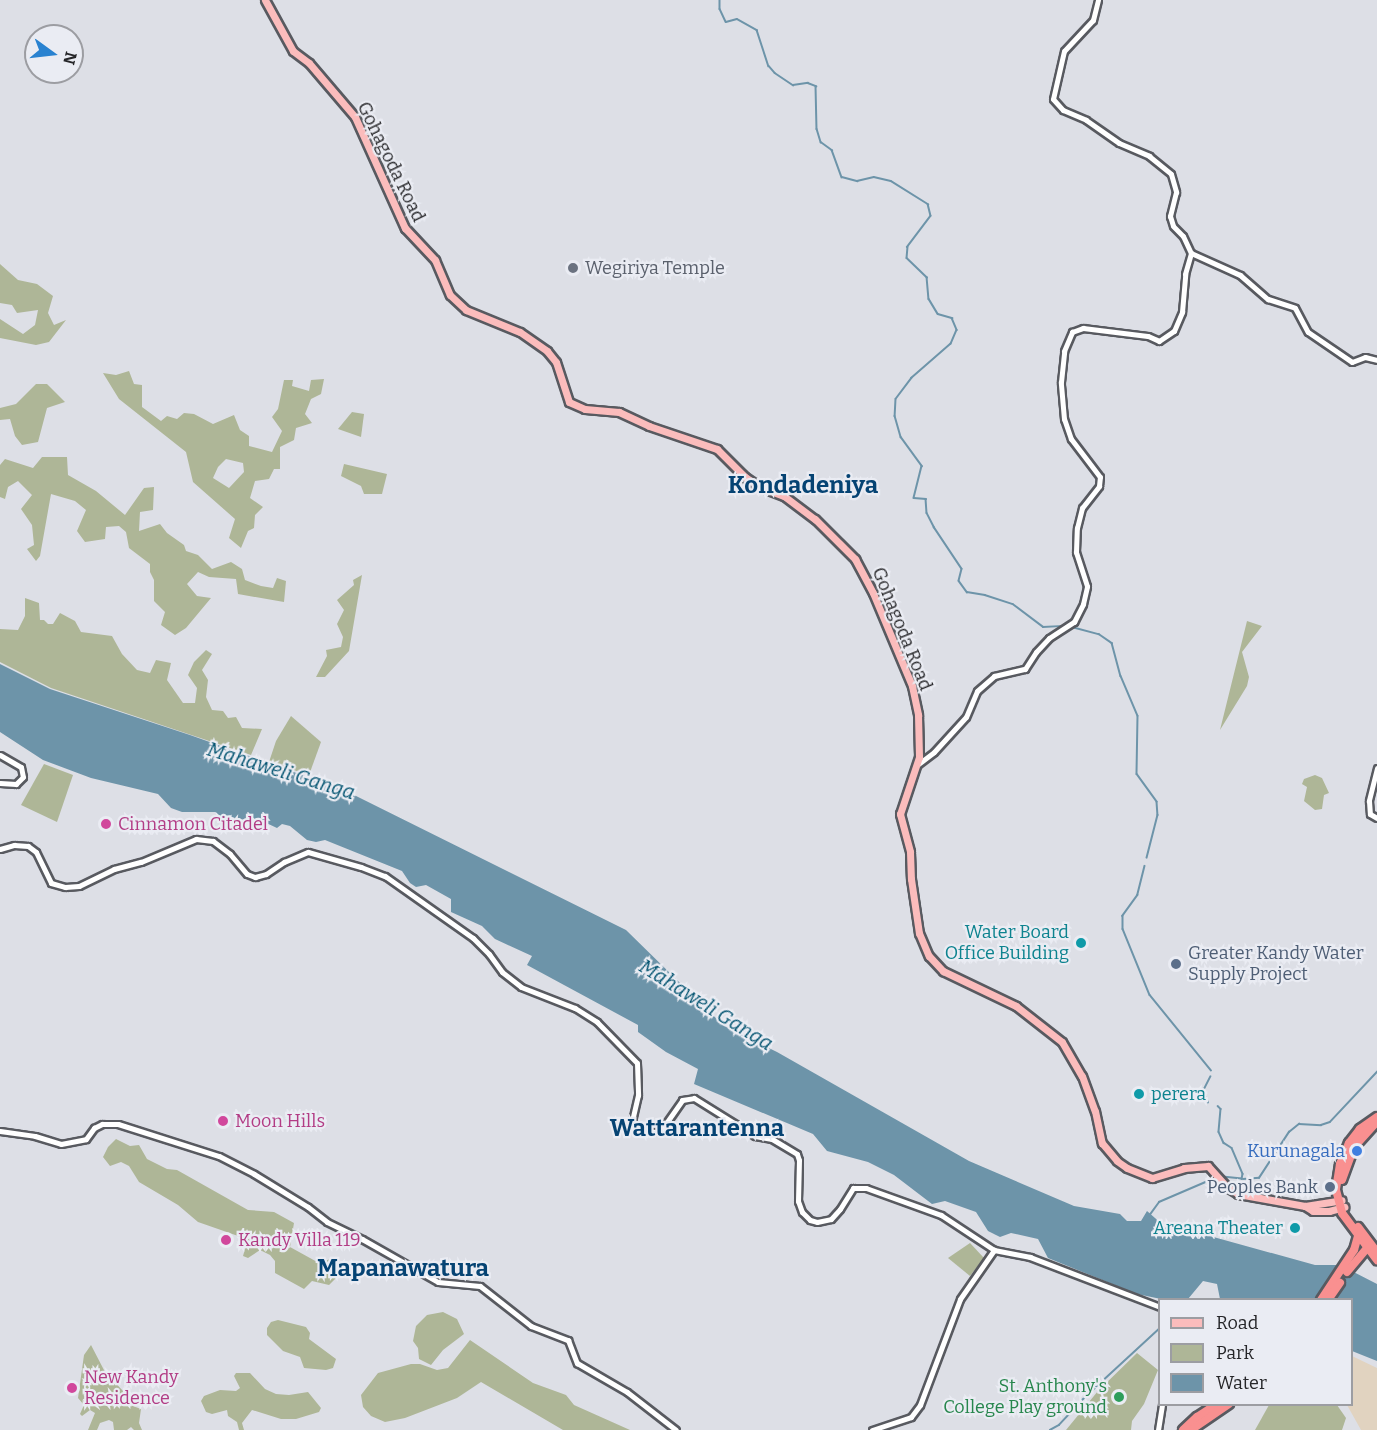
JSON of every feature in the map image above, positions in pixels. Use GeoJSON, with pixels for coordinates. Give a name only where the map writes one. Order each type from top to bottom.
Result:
{"type":"FeatureCollection","features":[{"type":"Feature","properties":{"kind":"highway"},"geometry":{"type":"LineString","coordinates":[[1377,1117],[1356,1133],[1342,1156],[1337,1179],[1341,1204],[1358,1236],[1377,1252]]}},
{"type":"Feature","properties":{"kind":"highway"},"geometry":{"type":"LineString","coordinates":[[1377,1124],[1360,1137],[1351,1152],[1342,1181],[1341,1204],[1377,1261]]}},
{"type":"Feature","properties":{"kind":"highway"},"geometry":{"type":"LineString","coordinates":[[1357,1253],[1358,1236]]}},
{"type":"Feature","properties":{"kind":"highway"},"geometry":{"type":"LineString","coordinates":[[1329,1298],[1357,1253],[1367,1244]]}},
{"type":"Feature","properties":{"kind":"highway"},"geometry":{"type":"LineString","coordinates":[[1357,1253],[1377,1261]]}},
{"type":"Feature","properties":{"kind":"highway"},"geometry":{"type":"LineString","coordinates":[[1322,1298],[1350,1263]]}},
{"type":"Feature","properties":{"kind":"highway"},"geometry":{"type":"LineString","coordinates":[[1183,1430],[1214,1406]]}},
{"type":"Feature","properties":{"kind":"highway"},"geometry":{"type":"LineString","coordinates":[[1191,1430],[1226,1406]]}},
{"type":"Feature","properties":{"kind":"main road","name":"Gohagoda Road"},"geometry":{"type":"LineString","coordinates":[[265,0],[293,51],[309,63],[355,117],[405,228],[414,240],[432,256],[450,296],[466,310],[520,332],[547,351],[556,362],[569,402],[585,409],[619,412],[717,449],[745,477],[760,487],[784,496],[814,519],[855,559],[873,593],[912,686],[921,730],[917,766],[904,797],[900,814],[909,843],[919,933],[929,956],[950,974],[1016,1006],[1062,1042],[1082,1076],[1095,1111],[1102,1143],[1117,1161],[1147,1178],[1200,1165],[1215,1171],[1221,1180],[1238,1194],[1305,1206],[1318,1211],[1341,1204]]}},
{"type":"Feature","properties":{"kind":"street"},"geometry":{"type":"LineString","coordinates":[[1098,0],[1093,20],[1064,51],[1053,99],[1063,110],[1086,120],[1119,143],[1149,156],[1171,174],[1176,192],[1170,216],[1173,226],[1183,236],[1191,253],[1240,275],[1268,299],[1295,308],[1308,332],[1352,362],[1365,357],[1377,360]]}},
{"type":"Feature","properties":{"kind":"street"},"geometry":{"type":"LineString","coordinates":[[917,766],[934,752],[966,717],[977,691],[994,676],[1026,669],[1036,652],[1049,638],[1068,628],[1074,622],[1083,604],[1088,586],[1076,552],[1077,528],[1082,508],[1099,486],[1100,477],[1071,439],[1064,419],[1061,382],[1064,351],[1072,332],[1083,328],[1148,336],[1160,341],[1174,331],[1182,312],[1185,274],[1191,253]]}},
{"type":"Feature","properties":{"kind":"street"},"geometry":{"type":"LineString","coordinates":[[0,755],[21,767],[23,777],[16,784],[0,783]]}},
{"type":"Feature","properties":{"kind":"street"},"geometry":{"type":"LineString","coordinates":[[1377,768],[1369,801],[1370,814],[1377,818]]}},
{"type":"Feature","properties":{"kind":"street"},"geometry":{"type":"LineString","coordinates":[[0,849],[14,844],[28,846],[36,852],[51,883],[65,887],[79,886],[114,869],[141,862],[196,839],[213,841],[230,854],[247,874],[255,877],[308,852],[385,876],[473,938],[502,972],[521,987],[575,1008],[597,1022],[637,1063],[638,1095],[632,1122],[642,1131],[656,1132],[662,1129],[682,1100],[694,1098],[755,1136],[772,1139],[797,1154],[799,1160],[798,1201],[802,1212],[810,1220],[817,1222],[831,1218],[840,1209],[852,1188],[866,1188],[941,1215],[994,1250],[1030,1257],[1158,1307]]}},
{"type":"Feature","properties":{"kind":"street"},"geometry":{"type":"LineString","coordinates":[[0,1131],[24,1134],[61,1144],[86,1139],[94,1128],[102,1124],[118,1124],[219,1156],[281,1191],[327,1222],[438,1282],[480,1286],[531,1326],[568,1340],[577,1363],[627,1392],[676,1430]]}},
{"type":"Feature","properties":{"kind":"street"},"geometry":{"type":"LineString","coordinates":[[872,1430],[911,1417],[921,1405],[960,1299],[994,1250]]}},
{"type":"Feature","properties":{"kind":"street"},"geometry":{"type":"LineString","coordinates":[[1158,1430],[1162,1406]]}},
{"type":"Feature","properties":{"kind":"shaded area"},"geometry":{"type":"Polygon","coordinates":[[[1353,1356],[1377,1368],[1377,1430],[1361,1430],[1348,1406],[1353,1406],[1353,1356]]]}},
{"type":"Feature","properties":{"kind":"green space"},"geometry":{"type":"Polygon","coordinates":[[[0,264],[18,280],[37,284],[53,296],[48,313],[54,325],[66,320],[49,342],[36,345],[0,338],[0,319],[23,334],[35,325],[38,310],[17,313],[12,305],[0,303],[0,264]]]}},
{"type":"Feature","properties":{"kind":"green space"},"geometry":{"type":"Polygon","coordinates":[[[129,371],[134,384],[142,385],[142,407],[161,421],[167,416],[177,419],[184,413],[194,414],[213,424],[234,415],[240,430],[249,436],[249,446],[272,452],[282,431],[272,417],[278,409],[284,380],[293,380],[292,386],[309,391],[311,380],[324,379],[321,394],[311,399],[305,414],[312,423],[296,428],[294,440],[280,447],[280,469],[274,469],[269,479],[255,481],[250,498],[263,507],[255,515],[254,528],[248,531],[241,548],[229,538],[235,519],[193,482],[186,452],[119,399],[103,373],[116,375],[129,371]],[[226,459],[218,467],[213,478],[229,488],[244,472],[243,463],[226,459]]]}},
{"type":"Feature","properties":{"kind":"green space"},"geometry":{"type":"Polygon","coordinates":[[[36,384],[47,384],[65,402],[47,408],[38,442],[22,445],[15,436],[10,419],[0,420],[0,408],[16,404],[36,384]]]}},
{"type":"Feature","properties":{"kind":"green space"},"geometry":{"type":"Polygon","coordinates":[[[352,412],[364,414],[361,437],[338,429],[352,412]]]}},
{"type":"Feature","properties":{"kind":"green space"},"geometry":{"type":"Polygon","coordinates":[[[42,457],[67,457],[68,475],[96,491],[125,515],[144,488],[154,487],[153,510],[140,512],[139,531],[160,524],[167,533],[184,545],[186,551],[198,555],[212,569],[231,562],[242,569],[245,580],[261,586],[273,588],[277,578],[286,581],[284,602],[238,594],[236,579],[209,577],[198,572],[187,584],[197,596],[211,598],[186,628],[175,635],[161,625],[165,612],[154,601],[154,580],[150,572],[150,564],[129,548],[126,532],[119,526],[106,527],[105,539],[85,542],[77,531],[86,510],[75,501],[51,494],[40,556],[36,561],[27,549],[34,545],[32,525],[21,509],[32,495],[18,481],[8,487],[5,499],[0,497],[0,465],[5,459],[33,468],[42,457]]]}},
{"type":"Feature","properties":{"kind":"green space"},"geometry":{"type":"Polygon","coordinates":[[[344,464],[387,474],[382,494],[364,494],[361,486],[341,476],[344,464]]]}},
{"type":"Feature","properties":{"kind":"green space"},"geometry":{"type":"Polygon","coordinates":[[[362,575],[349,651],[325,677],[316,677],[327,656],[326,650],[341,647],[343,637],[337,624],[344,610],[337,600],[354,585],[353,580],[362,575]]]}},
{"type":"Feature","properties":{"kind":"green space"},"geometry":{"type":"Polygon","coordinates":[[[25,598],[39,603],[40,620],[48,624],[53,624],[60,613],[75,621],[81,632],[112,636],[122,654],[137,670],[150,673],[156,660],[171,663],[167,680],[183,703],[195,703],[197,688],[188,675],[194,662],[206,650],[212,654],[202,670],[208,680],[206,697],[212,710],[223,711],[228,718],[236,717],[242,728],[262,729],[251,755],[51,688],[0,662],[0,629],[18,630],[25,616],[25,598]]]}},
{"type":"Feature","properties":{"kind":"green space"},"geometry":{"type":"Polygon","coordinates":[[[1247,621],[1262,626],[1242,652],[1249,677],[1247,686],[1220,730],[1247,621]]]}},
{"type":"Feature","properties":{"kind":"green space"},"geometry":{"type":"Polygon","coordinates":[[[291,716],[321,742],[309,775],[269,762],[276,741],[291,716]]]}},
{"type":"Feature","properties":{"kind":"green space"},"geometry":{"type":"Polygon","coordinates":[[[44,764],[73,775],[57,822],[21,805],[44,764]]]}},
{"type":"Feature","properties":{"kind":"green space"},"geometry":{"type":"Polygon","coordinates":[[[1315,775],[1322,778],[1329,793],[1324,795],[1322,809],[1315,810],[1304,801],[1307,787],[1302,784],[1304,779],[1315,775]]]}},
{"type":"Feature","properties":{"kind":"green space"},"geometry":{"type":"Polygon","coordinates":[[[116,1139],[130,1146],[139,1145],[147,1159],[167,1169],[177,1170],[248,1210],[274,1212],[294,1223],[290,1247],[319,1263],[336,1257],[341,1264],[340,1274],[329,1285],[312,1281],[304,1289],[275,1273],[275,1261],[270,1255],[260,1250],[248,1258],[243,1256],[247,1242],[241,1237],[198,1222],[178,1205],[139,1182],[129,1166],[121,1162],[110,1166],[103,1157],[108,1147],[116,1139]]]}},
{"type":"Feature","properties":{"kind":"green space"},"geometry":{"type":"Polygon","coordinates":[[[970,1243],[984,1258],[970,1276],[948,1258],[970,1243]]]}},
{"type":"Feature","properties":{"kind":"green space"},"geometry":{"type":"Polygon","coordinates":[[[443,1312],[457,1319],[464,1334],[443,1350],[431,1365],[419,1359],[418,1348],[413,1341],[416,1326],[427,1315],[443,1312]]]}},
{"type":"Feature","properties":{"kind":"green space"},"geometry":{"type":"Polygon","coordinates":[[[278,1320],[306,1327],[310,1333],[309,1339],[336,1359],[333,1368],[326,1370],[304,1368],[300,1357],[283,1351],[267,1335],[267,1328],[271,1322],[278,1320]]]}},
{"type":"Feature","properties":{"kind":"green space"},"geometry":{"type":"Polygon","coordinates":[[[470,1340],[533,1383],[566,1395],[574,1405],[630,1430],[563,1430],[481,1382],[457,1398],[405,1418],[385,1422],[371,1416],[363,1407],[361,1395],[378,1373],[411,1364],[420,1364],[437,1370],[448,1368],[470,1340]]]}},
{"type":"Feature","properties":{"kind":"green space"},"geometry":{"type":"Polygon","coordinates":[[[91,1345],[105,1372],[124,1392],[119,1401],[141,1409],[139,1423],[142,1430],[134,1430],[131,1427],[127,1430],[114,1430],[113,1422],[109,1420],[100,1423],[97,1430],[88,1430],[95,1413],[90,1410],[82,1416],[80,1414],[84,1405],[78,1398],[84,1355],[91,1345]]]}},
{"type":"Feature","properties":{"kind":"green space","name":"St. Anthony's College Play ground"},"geometry":{"type":"Polygon","coordinates":[[[1137,1353],[1158,1370],[1144,1404],[1132,1421],[1131,1430],[1066,1430],[1098,1391],[1137,1353]]]}},
{"type":"Feature","properties":{"kind":"green space"},"geometry":{"type":"Polygon","coordinates":[[[236,1373],[250,1373],[265,1389],[276,1394],[289,1395],[308,1392],[321,1408],[319,1412],[296,1419],[281,1419],[252,1410],[242,1423],[244,1430],[239,1430],[237,1422],[228,1416],[227,1410],[212,1414],[206,1412],[201,1401],[204,1396],[220,1390],[236,1391],[240,1388],[234,1376],[236,1373]]]}},
{"type":"Feature","properties":{"kind":"green space"},"geometry":{"type":"Polygon","coordinates":[[[1268,1406],[1338,1406],[1346,1418],[1342,1430],[1255,1430],[1268,1406]]]}},
{"type":"Feature","properties":{"kind":"water","name":"Mahaweli Ganga"},"geometry":{"type":"Polygon","coordinates":[[[0,664],[50,689],[190,735],[344,790],[626,930],[724,1026],[777,1052],[969,1161],[1074,1206],[1120,1214],[1127,1221],[1141,1221],[1147,1211],[1171,1232],[1181,1228],[1315,1265],[1340,1265],[1377,1284],[1377,1361],[1353,1351],[1353,1298],[1220,1298],[1217,1284],[1203,1281],[1189,1298],[1158,1298],[1137,1294],[1048,1258],[1038,1239],[1011,1233],[1000,1237],[988,1231],[976,1212],[945,1201],[932,1204],[894,1175],[868,1162],[827,1151],[813,1134],[694,1084],[698,1069],[666,1052],[638,1032],[638,1025],[527,965],[532,956],[495,939],[482,926],[451,912],[451,899],[426,885],[416,887],[410,883],[402,871],[325,840],[316,842],[307,840],[290,826],[282,824],[277,828],[262,821],[223,818],[215,812],[182,812],[171,808],[158,794],[91,778],[43,760],[0,732],[0,664]]]}},
{"type":"Feature","properties":{"kind":"waterway"},"geometry":{"type":"LineString","coordinates":[[720,0],[720,9],[726,22],[737,19],[757,30],[769,66],[775,73],[793,85],[808,83],[816,86],[817,129],[821,142],[832,150],[842,177],[857,181],[874,177],[891,181],[928,204],[931,216],[908,247],[907,258],[927,277],[929,299],[938,314],[952,318],[957,330],[951,344],[912,378],[896,399],[895,416],[901,437],[922,466],[914,498],[926,499],[927,513],[962,569],[959,581],[967,592],[1013,604],[1043,627],[1064,626]]}},
{"type":"Feature","properties":{"kind":"waterway"},"geometry":{"type":"LineString","coordinates":[[1072,627],[1099,634],[1112,643],[1121,676],[1138,716],[1137,774],[1157,802],[1158,815],[1147,858]]}},
{"type":"Feature","properties":{"kind":"waterway"},"geometry":{"type":"LineString","coordinates":[[1145,866],[1138,895],[1123,916],[1123,929],[1150,995],[1211,1070]]}},
{"type":"Feature","properties":{"kind":"waterway"},"geometry":{"type":"LineString","coordinates":[[1243,1179],[1259,1178],[1289,1132],[1299,1124],[1321,1125],[1330,1122],[1377,1072]]}},
{"type":"Feature","properties":{"kind":"waterway"},"geometry":{"type":"LineString","coordinates":[[1208,1103],[1203,1091],[1210,1077]]}},
{"type":"Feature","properties":{"kind":"waterway"},"geometry":{"type":"LineString","coordinates":[[1218,1106],[1221,1109],[1219,1132],[1224,1143],[1232,1148],[1243,1174],[1242,1179],[1223,1177]]}},
{"type":"Feature","properties":{"kind":"waterway"},"geometry":{"type":"LineString","coordinates":[[1149,1216],[1159,1202],[1215,1178]]}},
{"type":"Feature","properties":{"kind":"waterway"},"geometry":{"type":"LineString","coordinates":[[1050,1430],[1059,1425],[1085,1397],[1158,1330]]}},
{"type":"Feature","properties":{"kind":"place","name":"Wegiriya Temple"},"geometry":{"type":"Point","coordinates":[573,268]}},
{"type":"Feature","properties":{"kind":"place","name":"Cinnamon Citadel"},"geometry":{"type":"Point","coordinates":[106,824]}},
{"type":"Feature","properties":{"kind":"place","name":"Water Board Office Building"},"geometry":{"type":"Point","coordinates":[1081,943]}},
{"type":"Feature","properties":{"kind":"place","name":"Greater Kandy Water Supply Project"},"geometry":{"type":"Point","coordinates":[1176,964]}},
{"type":"Feature","properties":{"kind":"place","name":"perera"},"geometry":{"type":"Point","coordinates":[1139,1094]}},
{"type":"Feature","properties":{"kind":"place","name":"Moon Hills"},"geometry":{"type":"Point","coordinates":[223,1121]}},
{"type":"Feature","properties":{"kind":"place","name":"Kurunagala"},"geometry":{"type":"Point","coordinates":[1357,1151]}},
{"type":"Feature","properties":{"kind":"place","name":"Peoples Bank"},"geometry":{"type":"Point","coordinates":[1330,1187]}},
{"type":"Feature","properties":{"kind":"place","name":"Areana Theater"},"geometry":{"type":"Point","coordinates":[1295,1228]}},
{"type":"Feature","properties":{"kind":"place","name":"Kandy Villa 119"},"geometry":{"type":"Point","coordinates":[226,1240]}},
{"type":"Feature","properties":{"kind":"place","name":"New Kandy Residence"},"geometry":{"type":"Point","coordinates":[72,1388]}},
{"type":"Feature","properties":{"kind":"place","name":"St. Anthony's College Play ground"},"geometry":{"type":"Point","coordinates":[1119,1397]}},
{"type":"Feature","properties":{"kind":"district","name":"Kondadeniya"},"geometry":{"type":"Point","coordinates":[803,486]}},
{"type":"Feature","properties":{"kind":"district","name":"Wattarantenna"},"geometry":{"type":"Point","coordinates":[697,1129]}},
{"type":"Feature","properties":{"kind":"district","name":"Mapanawatura"},"geometry":{"type":"Point","coordinates":[403,1269]}}]}
